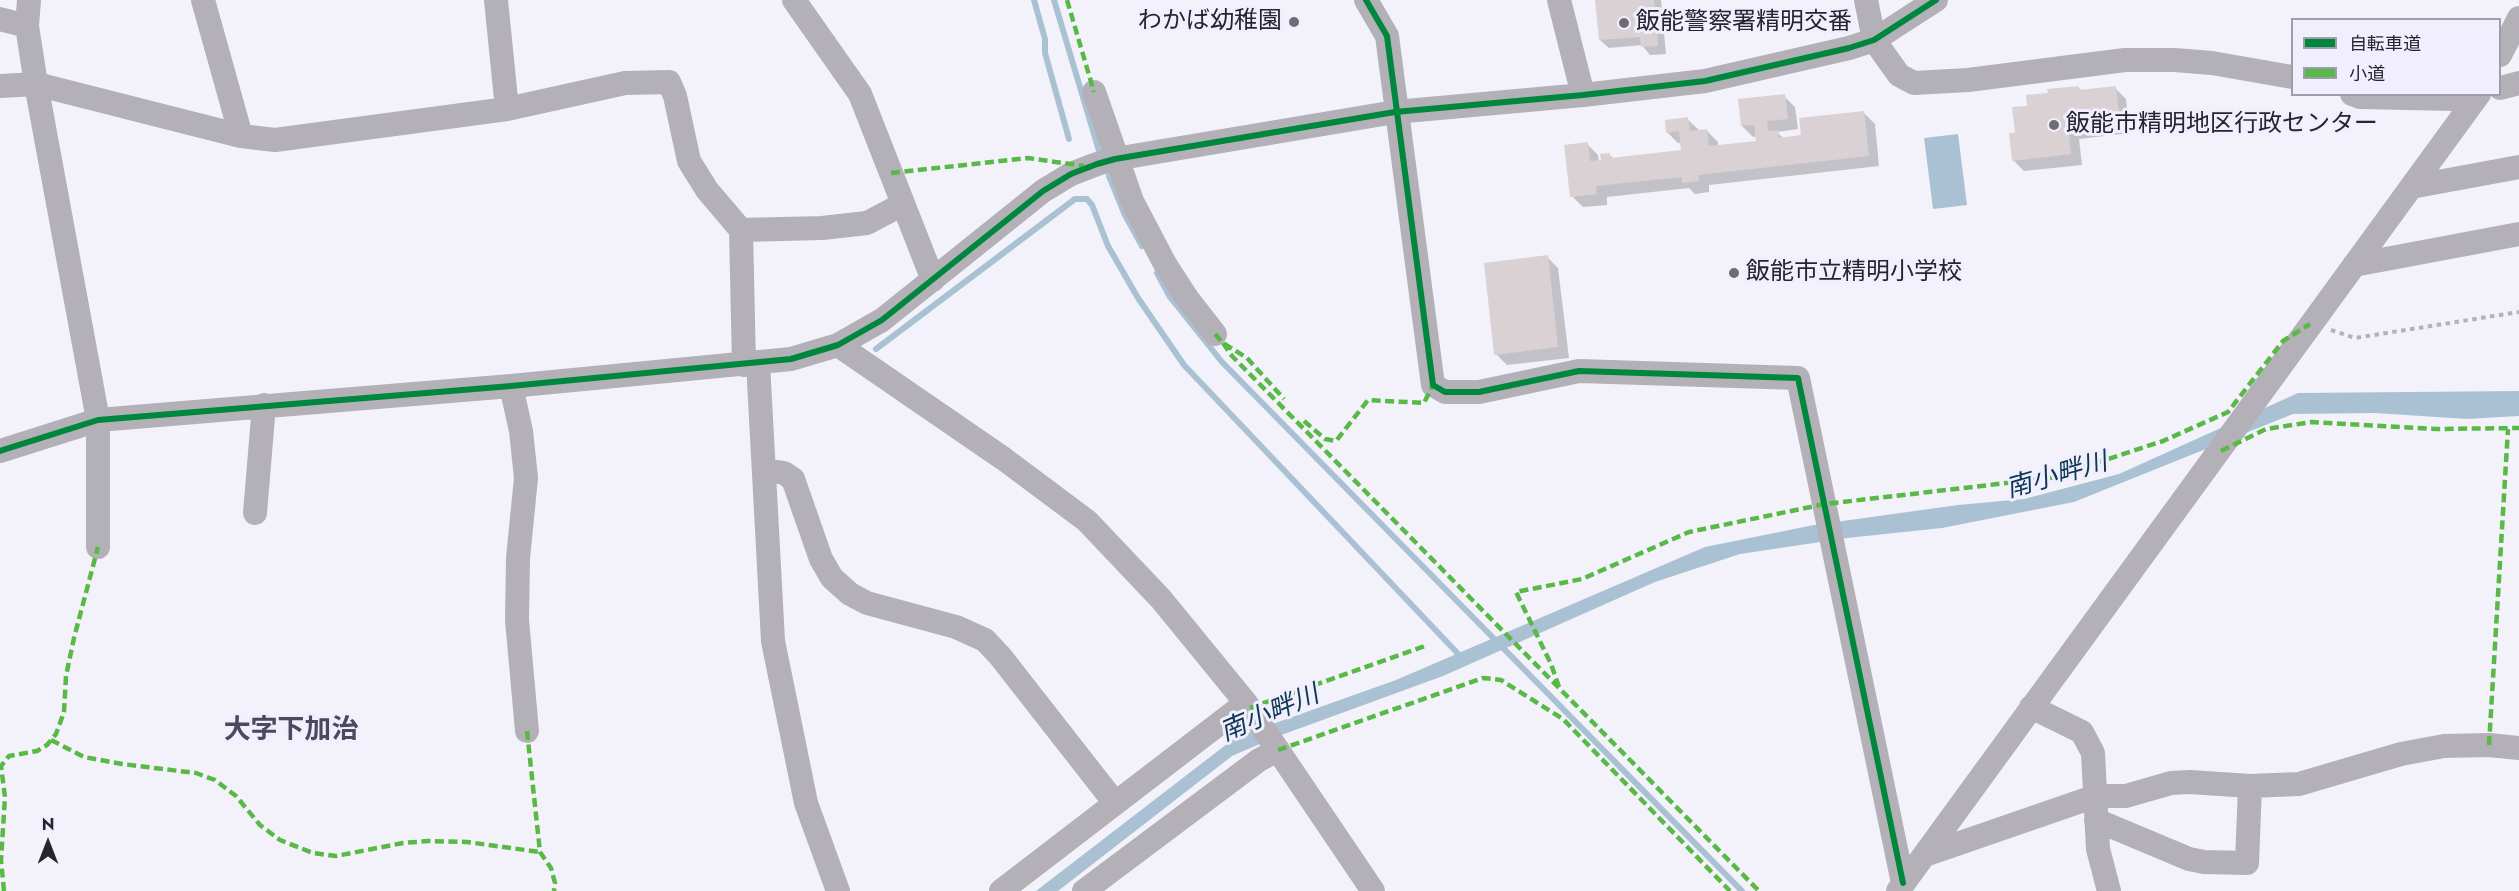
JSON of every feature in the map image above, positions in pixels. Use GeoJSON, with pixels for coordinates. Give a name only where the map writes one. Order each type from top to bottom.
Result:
{"type":"FeatureCollection","features":[{"type":"Feature","properties":{"kind":"street"},"geometry":{"type":"LineString","coordinates":[[29,0],[27,26],[36,84],[98,420],[98,547]]}},
{"type":"Feature","properties":{"kind":"street"},"geometry":{"type":"LineString","coordinates":[[203,0],[241,136]]}},
{"type":"Feature","properties":{"kind":"street"},"geometry":{"type":"LineString","coordinates":[[496,0],[507,109]]}},
{"type":"Feature","properties":{"kind":"street"},"geometry":{"type":"LineString","coordinates":[[794,0],[860,94],[933,280]]}},
{"type":"Feature","properties":{"kind":"street"},"geometry":{"type":"LineString","coordinates":[[1366,0],[1387,36],[1395,112],[1433,385],[1445,392],[1479,392],[1579,371],[1798,378],[1900,887]]}},
{"type":"Feature","properties":{"kind":"street"},"geometry":{"type":"LineString","coordinates":[[1559,0],[1583,95]]}},
{"type":"Feature","properties":{"kind":"street"},"geometry":{"type":"LineString","coordinates":[[1866,0],[1874,40],[1899,75],[1914,83],[1968,80],[2126,60],[2212,63],[2291,77]]}},
{"type":"Feature","properties":{"kind":"street"},"geometry":{"type":"LineString","coordinates":[[0,451],[98,420],[511,386],[791,359],[838,345],[882,320],[1044,191],[1071,174],[1115,159],[1395,112],[1705,81],[1849,48],[1874,40],[1935,0]]}},
{"type":"Feature","properties":{"kind":"street"},"geometry":{"type":"LineString","coordinates":[[2501,51],[2519,18]]}},
{"type":"Feature","properties":{"kind":"street"},"geometry":{"type":"LineString","coordinates":[[0,19],[27,26]]}},
{"type":"Feature","properties":{"kind":"street"},"geometry":{"type":"LineString","coordinates":[[0,86],[36,84],[241,136],[276,140],[507,109],[625,83],[669,82],[675,96],[688,161],[707,190],[741,230],[751,364],[764,470],[773,641],[806,803],[838,891]]}},
{"type":"Feature","properties":{"kind":"street"},"geometry":{"type":"LineString","coordinates":[[2501,88],[2519,83]]}},
{"type":"Feature","properties":{"kind":"street"},"geometry":{"type":"LineString","coordinates":[[1094,92],[1115,159],[1132,201],[1165,264],[1187,298],[1215,334]]}},
{"type":"Feature","properties":{"kind":"street"},"geometry":{"type":"LineString","coordinates":[[2357,96],[2454,99],[2469,96]]}},
{"type":"Feature","properties":{"kind":"street"},"geometry":{"type":"LineString","coordinates":[[1900,887],[2214,461],[2310,324],[2478,96]]}},
{"type":"Feature","properties":{"kind":"street"},"geometry":{"type":"LineString","coordinates":[[2411,187],[2519,166]]}},
{"type":"Feature","properties":{"kind":"street"},"geometry":{"type":"LineString","coordinates":[[741,230],[822,228],[867,223],[903,204]]}},
{"type":"Feature","properties":{"kind":"street"},"geometry":{"type":"LineString","coordinates":[[2354,265],[2519,234]]}},
{"type":"Feature","properties":{"kind":"street"},"geometry":{"type":"LineString","coordinates":[[838,345],[1004,459],[1087,521],[1161,599],[1250,709],[1373,891]]}},
{"type":"Feature","properties":{"kind":"street"},"geometry":{"type":"LineString","coordinates":[[511,386],[521,431],[526,478],[518,558],[517,620],[527,731]]}},
{"type":"Feature","properties":{"kind":"street"},"geometry":{"type":"LineString","coordinates":[[255,513],[264,405]]}},
{"type":"Feature","properties":{"kind":"street"},"geometry":{"type":"LineString","coordinates":[[764,470],[784,473],[793,478],[821,559],[832,578],[850,594],[867,603],[956,627],[985,640],[1115,803]]}},
{"type":"Feature","properties":{"kind":"street"},"geometry":{"type":"LineString","coordinates":[[2031,707],[2082,732],[2093,753],[2098,849],[2109,891]]}},
{"type":"Feature","properties":{"kind":"street"},"geometry":{"type":"LineString","coordinates":[[1000,891],[1115,803],[1250,709]]}},
{"type":"Feature","properties":{"kind":"street"},"geometry":{"type":"LineString","coordinates":[[1925,855],[2096,795],[2126,796],[2171,783],[2250,786],[2299,784],[2401,754],[2444,746],[2489,745],[2519,748]]}},
{"type":"Feature","properties":{"kind":"street"},"geometry":{"type":"LineString","coordinates":[[1084,891],[1276,747]]}},
{"type":"Feature","properties":{"kind":"street"},"geometry":{"type":"LineString","coordinates":[[2096,820],[2189,859],[2204,862],[2247,863],[2250,786]]}},
{"type":"Feature","properties":{"kind":"path"},"geometry":{"type":"LineString","coordinates":[[2310,324],[2355,338],[2519,312]]}},
{"type":"Feature","properties":{"kind":"water"},"geometry":{"type":"Polygon","coordinates":[[[1958,134],[1967,205],[1933,209],[1924,138],[1958,134]]]}},
{"type":"Feature","properties":{"kind":"water"},"geometry":{"type":"Polygon","coordinates":[[[2519,391],[2519,416],[2467,419],[2375,413],[2293,414],[2074,502],[1942,528],[1847,538],[1740,554],[1655,582],[1443,676],[1276,737],[1232,756],[1058,891],[1036,891],[1236,737],[1396,680],[1705,547],[1814,525],[1958,505],[2024,499],[2119,474],[2298,393],[2519,391]]]}},
{"type":"Feature","properties":{"kind":"building"},"geometry":{"type":"Polygon","coordinates":[[[1595,0],[1654,0],[1658,46],[1641,47],[1640,37],[1599,40],[1595,0]]]}},
{"type":"Feature","properties":{"kind":"building","name":"飯能市精明地区行政センター"},"geometry":{"type":"Polygon","coordinates":[[[2079,86],[2079,90],[2116,86],[2120,122],[2068,128],[2071,154],[2012,161],[2009,133],[2015,133],[2012,107],[2027,106],[2026,95],[2048,93],[2047,89],[2079,86]]]}},
{"type":"Feature","properties":{"kind":"building"},"geometry":{"type":"Polygon","coordinates":[[[1785,94],[1788,119],[1767,121],[1768,131],[1778,130],[1779,138],[1801,135],[1799,118],[1864,111],[1869,156],[1698,175],[1699,181],[1682,183],[1682,177],[1596,186],[1597,194],[1570,197],[1564,145],[1588,142],[1590,161],[1601,160],[1600,154],[1610,153],[1611,158],[1681,150],[1679,131],[1666,133],[1665,120],[1688,117],[1690,131],[1707,129],[1709,146],[1756,141],[1754,125],[1741,126],[1738,99],[1785,94]]]}},
{"type":"Feature","properties":{"kind":"building"},"geometry":{"type":"Polygon","coordinates":[[[1548,255],[1558,347],[1494,355],[1484,263],[1548,255]]]}},
{"type":"Feature","properties":{"kind":"waterway"},"geometry":{"type":"LineString","coordinates":[[1034,0],[1045,39],[1045,53],[1069,139]]}},
{"type":"Feature","properties":{"kind":"waterway"},"geometry":{"type":"LineString","coordinates":[[1054,0],[1099,151]]}},
{"type":"Feature","properties":{"kind":"waterway"},"geometry":{"type":"LineString","coordinates":[[1109,176],[1125,215],[1142,246]]}},
{"type":"Feature","properties":{"kind":"waterway"},"geometry":{"type":"LineString","coordinates":[[876,349],[1075,199],[1087,199],[1092,205],[1108,246],[1138,298],[1184,365],[1463,659]]}},
{"type":"Feature","properties":{"kind":"waterway"},"geometry":{"type":"LineString","coordinates":[[1157,273],[1170,297],[1222,362],[1742,891]]}},
{"type":"Feature","properties":{"kind":"marked path"},"geometry":{"type":"LineString","coordinates":[[1067,0],[1094,92]]}},
{"type":"Feature","properties":{"kind":"marked path"},"geometry":{"type":"LineString","coordinates":[[891,173],[1028,158],[1084,166]]}},
{"type":"Feature","properties":{"kind":"marked path"},"geometry":{"type":"LineString","coordinates":[[1559,687],[1551,664],[1516,592],[1582,579],[1689,532],[1825,504],[2050,478],[2163,441],[2228,412],[2283,341],[2310,324]]}},
{"type":"Feature","properties":{"kind":"marked path"},"geometry":{"type":"LineString","coordinates":[[1215,334],[1223,343],[1247,358],[1284,399]]}},
{"type":"Feature","properties":{"kind":"marked path"},"geometry":{"type":"LineString","coordinates":[[1223,343],[1232,356],[1759,891]]}},
{"type":"Feature","properties":{"kind":"marked path"},"geometry":{"type":"LineString","coordinates":[[1304,421],[1325,439],[1336,441],[1368,400],[1424,403],[1433,385]]}},
{"type":"Feature","properties":{"kind":"marked path"},"geometry":{"type":"LineString","coordinates":[[2221,451],[2266,429],[2312,422],[2436,429],[2519,428]]}},
{"type":"Feature","properties":{"kind":"marked path"},"geometry":{"type":"LineString","coordinates":[[2489,745],[2508,429]]}},
{"type":"Feature","properties":{"kind":"marked path"},"geometry":{"type":"LineString","coordinates":[[4,891],[1,860],[5,797],[1,766],[9,756],[37,751],[47,745],[56,734],[64,712],[66,676],[74,638],[98,547]]}},
{"type":"Feature","properties":{"kind":"marked path"},"geometry":{"type":"LineString","coordinates":[[1250,708],[1428,645]]}},
{"type":"Feature","properties":{"kind":"marked path"},"geometry":{"type":"LineString","coordinates":[[1278,750],[1483,678],[1501,680],[1563,719],[1730,891]]}},
{"type":"Feature","properties":{"kind":"marked path"},"geometry":{"type":"LineString","coordinates":[[527,731],[540,852],[551,868],[555,883],[554,891]]}},
{"type":"Feature","properties":{"kind":"marked path"},"geometry":{"type":"LineString","coordinates":[[51,740],[84,757],[196,773],[215,780],[236,796],[260,825],[280,840],[313,853],[336,856],[403,843],[428,841],[467,842],[540,852]]}},
{"type":"Feature","properties":{"kind":"cycle path"},"geometry":{"type":"LineString","coordinates":[[1366,0],[1387,36],[1433,385],[1445,392],[1479,392],[1579,371],[1798,378],[1903,883]]}},
{"type":"Feature","properties":{"kind":"cycle path"},"geometry":{"type":"LineString","coordinates":[[0,451],[98,420],[511,386],[791,359],[838,345],[882,320],[1043,191],[1071,174],[1097,164],[1115,159],[1395,112],[1705,81],[1849,48],[1874,40],[1936,0]]}},
{"type":"Feature","properties":{"kind":"place","name":"わかば幼稚園"},"geometry":{"type":"Point","coordinates":[1294,22]}},
{"type":"Feature","properties":{"kind":"place","name":"飯能警察署精明交番"},"geometry":{"type":"Point","coordinates":[1624,23]}},
{"type":"Feature","properties":{"kind":"place","name":"飯能市精明地区行政センター"},"geometry":{"type":"Point","coordinates":[2054,125]}},
{"type":"Feature","properties":{"kind":"place","name":"飯能市立精明小学校"},"geometry":{"type":"Point","coordinates":[1734,273]}},
{"type":"Feature","properties":{"kind":"district","name":"大字下加治"},"geometry":{"type":"Point","coordinates":[291,731]}},
{"type":"Feature","properties":{"kind":"water label","name":"南小畔川"},"geometry":{"type":"Point","coordinates":[2057,477]}},
{"type":"Feature","properties":{"kind":"water label","name":"南小畔川"},"geometry":{"type":"Point","coordinates":[1270,715]}}]}
